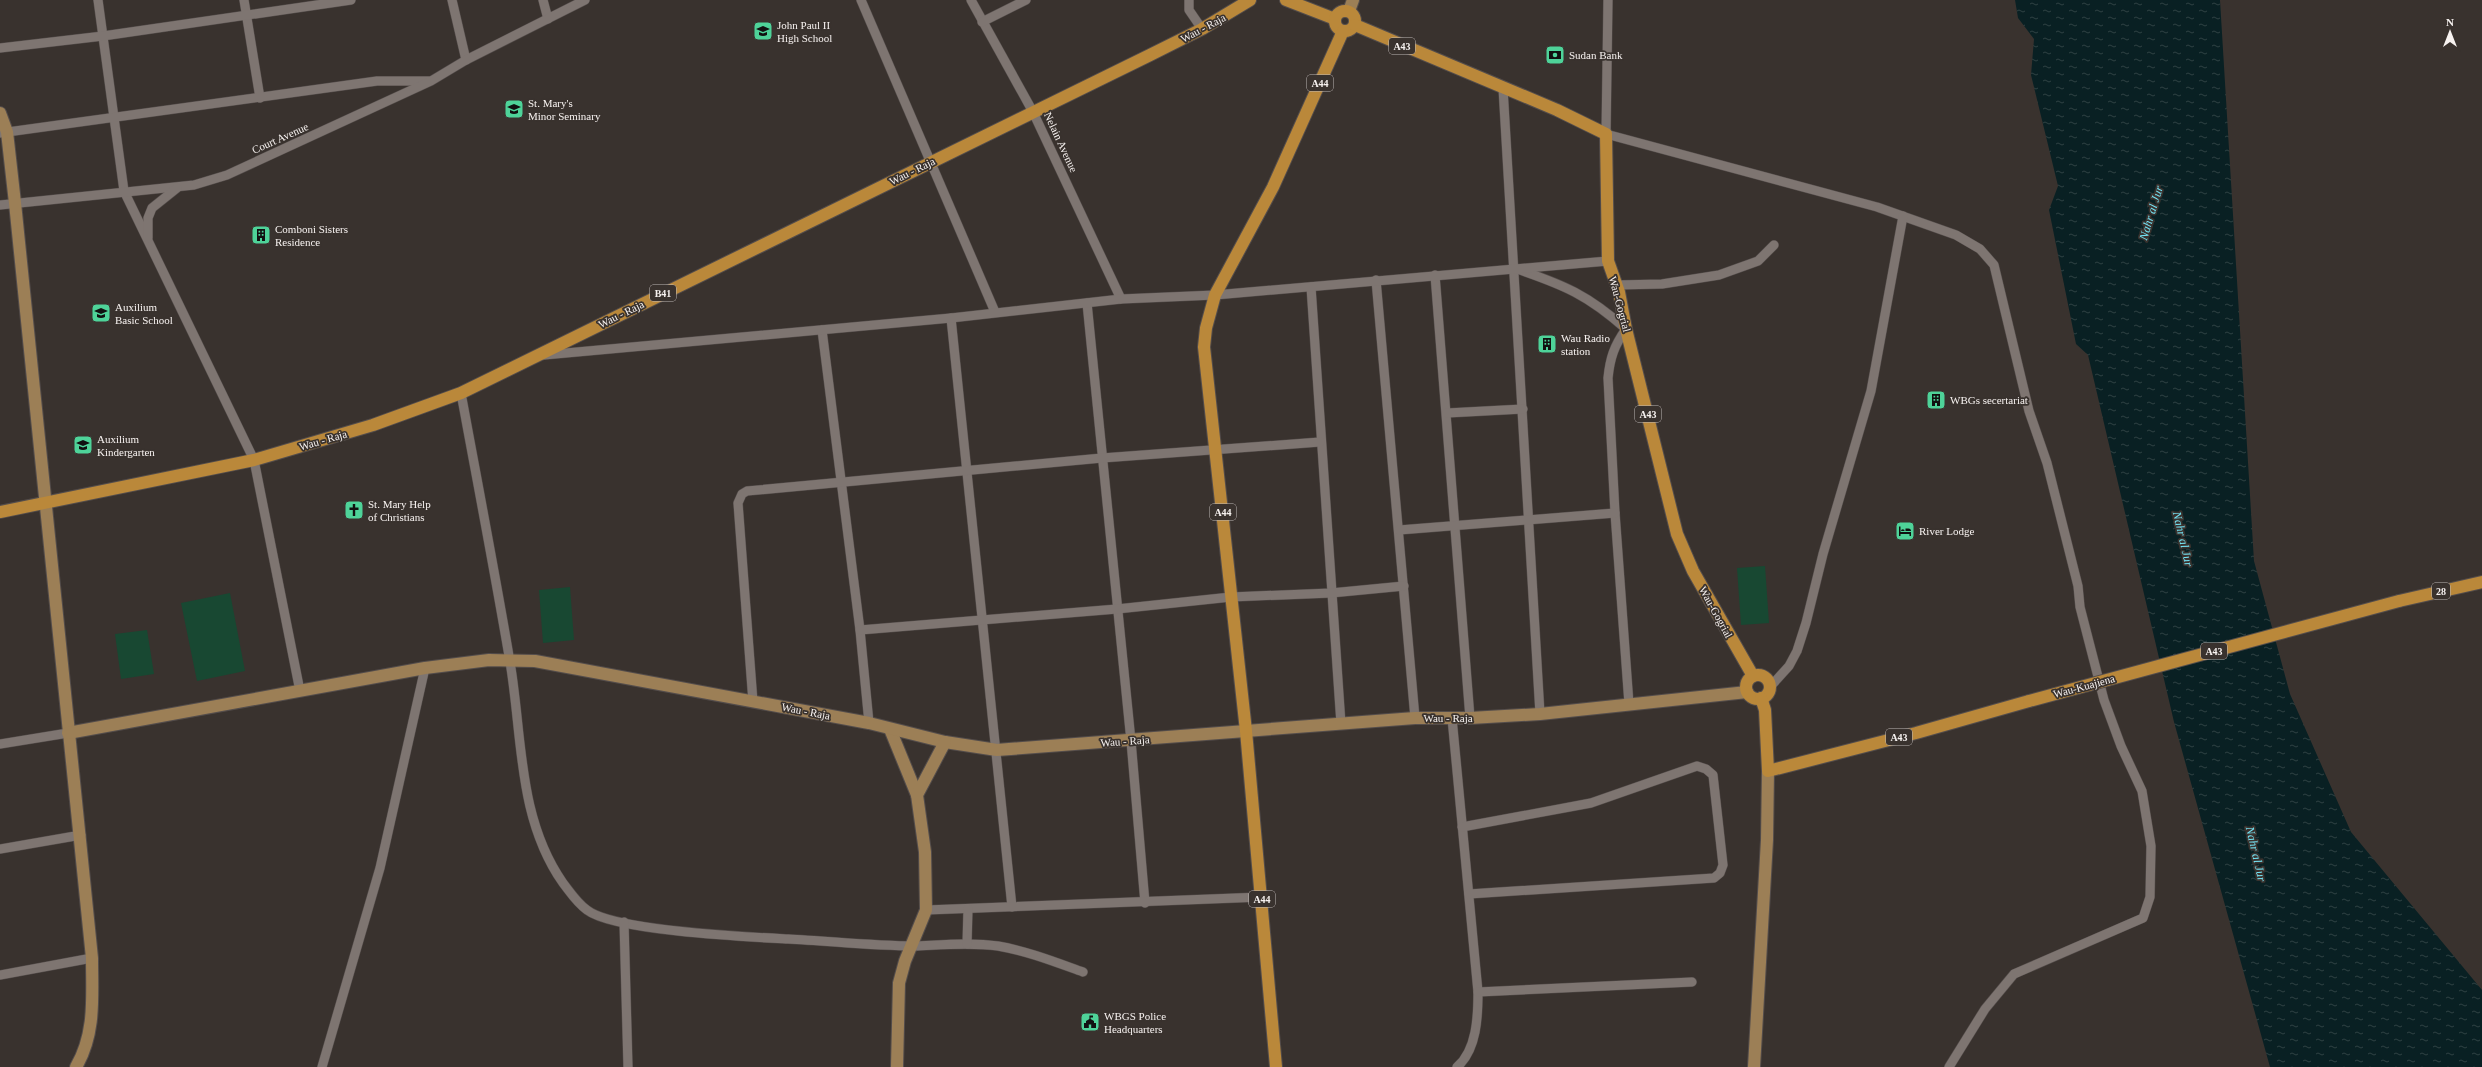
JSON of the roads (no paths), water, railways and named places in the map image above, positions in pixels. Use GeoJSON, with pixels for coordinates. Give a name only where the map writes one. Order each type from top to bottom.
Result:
{"type":"FeatureCollection","features":[{"type":"Feature","properties":{"kind":"main road","name":"Wau - Raja"},"geometry":{"type":"LineString","coordinates":[[0,512],[254,460],[372,425],[461,393],[1202,29],[1250,0]]}},
{"type":"Feature","properties":{"kind":"main road"},"geometry":{"type":"LineString","coordinates":[[1286,0],[1335,19]]}},
{"type":"Feature","properties":{"kind":"main road"},"geometry":{"type":"LineString","coordinates":[[1351,6],[1355,24],[1351,29],[1343,31],[1337,27],[1335,19],[1339,13],[1351,6]]}},
{"type":"Feature","properties":{"kind":"main road","name":"A43"},"geometry":{"type":"LineString","coordinates":[[1355,24],[1606,134]]}},
{"type":"Feature","properties":{"kind":"main road","name":"A44"},"geometry":{"type":"LineString","coordinates":[[1276,1067],[1246,731],[1217,450],[1204,347],[1206,328],[1215,295],[1273,187],[1343,31]]}},
{"type":"Feature","properties":{"kind":"main road","name":"Wau-Gogrial"},"geometry":{"type":"LineString","coordinates":[[1606,134],[1608,261],[1617,285],[1626,329],[1635,356],[1666,498],[1677,534],[1693,571],[1753,676]]}},
{"type":"Feature","properties":{"kind":"main road","name":"28"},"geometry":{"type":"LineString","coordinates":[[2399,601],[2482,582]]}},
{"type":"Feature","properties":{"kind":"main road","name":"Wau-Kuajiena"},"geometry":{"type":"LineString","coordinates":[[1768,770],[1916,733],[2399,601]]}},
{"type":"Feature","properties":{"kind":"main road"},"geometry":{"type":"LineString","coordinates":[[1753,676],[1764,677],[1770,687],[1767,694],[1761,698],[1753,697],[1748,692],[1746,685],[1753,676]]}},
{"type":"Feature","properties":{"kind":"main road"},"geometry":{"type":"LineString","coordinates":[[1761,698],[1765,710],[1768,770]]}},
{"type":"Feature","properties":{"kind":"street"},"geometry":{"type":"LineString","coordinates":[[98,0],[124,191],[254,460],[300,691]]}},
{"type":"Feature","properties":{"kind":"street"},"geometry":{"type":"LineString","coordinates":[[244,0],[260,98]]}},
{"type":"Feature","properties":{"kind":"street"},"geometry":{"type":"LineString","coordinates":[[0,48],[103,36],[351,0]]}},
{"type":"Feature","properties":{"kind":"street"},"geometry":{"type":"LineString","coordinates":[[452,0],[466,60]]}},
{"type":"Feature","properties":{"kind":"street"},"geometry":{"type":"LineString","coordinates":[[543,0],[548,19]]}},
{"type":"Feature","properties":{"kind":"street","name":"Court Avenue"},"geometry":{"type":"LineString","coordinates":[[0,205],[124,191],[194,185],[227,175],[431,81],[466,60],[585,0]]}},
{"type":"Feature","properties":{"kind":"street"},"geometry":{"type":"LineString","coordinates":[[861,0],[995,312]]}},
{"type":"Feature","properties":{"kind":"street","name":"Nelain Avenue"},"geometry":{"type":"LineString","coordinates":[[971,0],[1034,112],[1121,298]]}},
{"type":"Feature","properties":{"kind":"street"},"geometry":{"type":"LineString","coordinates":[[982,22],[1026,0]]}},
{"type":"Feature","properties":{"kind":"street"},"geometry":{"type":"LineString","coordinates":[[1189,0],[1189,10],[1202,29]]}},
{"type":"Feature","properties":{"kind":"street"},"geometry":{"type":"LineString","coordinates":[[1608,0],[1606,134],[1877,206],[1956,235],[1980,249],[1994,264],[2030,411],[2047,463],[2078,586],[2080,607],[2104,700],[2121,746],[2142,791],[2151,846],[2150,897],[2143,918],[2014,974],[1985,1009],[1950,1067]]}},
{"type":"Feature","properties":{"kind":"street"},"geometry":{"type":"LineString","coordinates":[[3,133],[113,119],[378,81],[431,81]]}},
{"type":"Feature","properties":{"kind":"street"},"geometry":{"type":"LineString","coordinates":[[1503,88],[1540,714]]}},
{"type":"Feature","properties":{"kind":"street"},"geometry":{"type":"LineString","coordinates":[[0,113],[15,203],[68,733],[81,835],[92,958],[92,1010],[89,1036],[76,1067]]}},
{"type":"Feature","properties":{"kind":"street"},"geometry":{"type":"LineString","coordinates":[[148,241],[148,218],[152,208],[174,189],[194,185]]}},
{"type":"Feature","properties":{"kind":"street"},"geometry":{"type":"LineString","coordinates":[[1770,687],[1789,666],[1797,651],[1806,622],[1823,554],[1871,391],[1904,216]]}},
{"type":"Feature","properties":{"kind":"street"},"geometry":{"type":"LineString","coordinates":[[1617,285],[1662,284],[1718,275],[1758,261],[1774,245]]}},
{"type":"Feature","properties":{"kind":"street"},"geometry":{"type":"LineString","coordinates":[[539,355],[951,318],[1121,298],[1215,295],[1311,288],[1376,280],[1608,261]]}},
{"type":"Feature","properties":{"kind":"street"},"geometry":{"type":"LineString","coordinates":[[1513,268],[1562,284],[1604,310],[1626,329],[1614,346],[1610,359],[1608,378],[1615,513],[1629,704]]}},
{"type":"Feature","properties":{"kind":"street"},"geometry":{"type":"LineString","coordinates":[[1435,275],[1470,718]]}},
{"type":"Feature","properties":{"kind":"street"},"geometry":{"type":"LineString","coordinates":[[1376,280],[1415,718]]}},
{"type":"Feature","properties":{"kind":"street"},"geometry":{"type":"LineString","coordinates":[[1311,288],[1320,442],[1341,724]]}},
{"type":"Feature","properties":{"kind":"street"},"geometry":{"type":"LineString","coordinates":[[1087,303],[1116,609],[1131,741],[1145,903]]}},
{"type":"Feature","properties":{"kind":"street"},"geometry":{"type":"LineString","coordinates":[[951,318],[966,470],[984,620],[1012,907]]}},
{"type":"Feature","properties":{"kind":"street"},"geometry":{"type":"LineString","coordinates":[[822,330],[860,630],[869,723]]}},
{"type":"Feature","properties":{"kind":"street"},"geometry":{"type":"LineString","coordinates":[[461,393],[510,660],[518,746],[527,793],[541,840],[556,873],[574,897],[588,912],[624,922],[673,930],[764,938],[911,946],[967,944],[995,946],[1016,950],[1083,972]]}},
{"type":"Feature","properties":{"kind":"street"},"geometry":{"type":"LineString","coordinates":[[1447,413],[1523,409]]}},
{"type":"Feature","properties":{"kind":"street"},"geometry":{"type":"LineString","coordinates":[[753,702],[738,503],[739,498],[747,491],[1102,458],[1320,442]]}},
{"type":"Feature","properties":{"kind":"street"},"geometry":{"type":"LineString","coordinates":[[1399,530],[1615,513]]}},
{"type":"Feature","properties":{"kind":"street"},"geometry":{"type":"LineString","coordinates":[[860,630],[1116,609],[1231,596],[1331,593],[1404,586]]}},
{"type":"Feature","properties":{"kind":"street","name":"Wau - Raja"},"geometry":{"type":"LineString","coordinates":[[68,733],[424,668],[510,660],[535,661],[869,723],[945,742],[997,750],[1131,741],[1415,718],[1470,718],[1540,714],[1629,704],[1693,700],[1748,692]]}},
{"type":"Feature","properties":{"kind":"street"},"geometry":{"type":"LineString","coordinates":[[322,1067],[380,868],[424,668]]}},
{"type":"Feature","properties":{"kind":"street"},"geometry":{"type":"LineString","coordinates":[[1452,718],[1478,992],[1478,1012],[1470,1048],[1463,1062],[1456,1067]]}},
{"type":"Feature","properties":{"kind":"street"},"geometry":{"type":"LineString","coordinates":[[890,729],[917,795],[925,852],[926,910],[911,946],[899,983],[898,1067]]}},
{"type":"Feature","properties":{"kind":"street"},"geometry":{"type":"LineString","coordinates":[[0,744],[68,733]]}},
{"type":"Feature","properties":{"kind":"street"},"geometry":{"type":"LineString","coordinates":[[917,795],[945,742]]}},
{"type":"Feature","properties":{"kind":"street"},"geometry":{"type":"LineString","coordinates":[[1462,827],[1592,803],[1697,766],[1706,769],[1713,775],[1723,865],[1720,873],[1714,878],[1469,894]]}},
{"type":"Feature","properties":{"kind":"street"},"geometry":{"type":"LineString","coordinates":[[1754,1067],[1767,840],[1768,770]]}},
{"type":"Feature","properties":{"kind":"street"},"geometry":{"type":"LineString","coordinates":[[0,849],[81,835]]}},
{"type":"Feature","properties":{"kind":"street"},"geometry":{"type":"LineString","coordinates":[[926,910],[1145,903],[1262,897]]}},
{"type":"Feature","properties":{"kind":"street"},"geometry":{"type":"LineString","coordinates":[[967,944],[968,909]]}},
{"type":"Feature","properties":{"kind":"street"},"geometry":{"type":"LineString","coordinates":[[624,922],[628,1067]]}},
{"type":"Feature","properties":{"kind":"street"},"geometry":{"type":"LineString","coordinates":[[0,976],[92,958]]}},
{"type":"Feature","properties":{"kind":"street"},"geometry":{"type":"LineString","coordinates":[[1478,992],[1692,982]]}},
{"type":"Feature","properties":{"kind":"water","name":"Nahr al Jur"},"geometry":{"type":"Polygon","coordinates":[[[2015,0],[2220,0],[2254,561],[2290,694],[2351,832],[2482,990],[2482,1067],[2270,1067],[2174,722],[2088,355],[2076,344],[2049,210],[2058,186],[2031,75],[2034,39],[2018,18],[2015,0]]]}},
{"type":"Feature","properties":{"kind":"place","name":"John Paul II High School"},"geometry":{"type":"Point","coordinates":[763,31]}},
{"type":"Feature","properties":{"kind":"place","name":"Sudan Bank"},"geometry":{"type":"Point","coordinates":[1555,55]}},
{"type":"Feature","properties":{"kind":"place","name":"St. Mary's Minor Seminary"},"geometry":{"type":"Point","coordinates":[514,109]}},
{"type":"Feature","properties":{"kind":"place","name":"Comboni Sisters Residence"},"geometry":{"type":"Point","coordinates":[261,235]}},
{"type":"Feature","properties":{"kind":"place","name":"Auxilium Basic School"},"geometry":{"type":"Point","coordinates":[101,313]}},
{"type":"Feature","properties":{"kind":"place","name":"Wau Radio station"},"geometry":{"type":"Point","coordinates":[1547,344]}},
{"type":"Feature","properties":{"kind":"place","name":"WBGs secertariat"},"geometry":{"type":"Point","coordinates":[1936,400]}},
{"type":"Feature","properties":{"kind":"place","name":"Auxilium Kindergarten"},"geometry":{"type":"Point","coordinates":[83,445]}},
{"type":"Feature","properties":{"kind":"place","name":"St. Mary Help of Christians"},"geometry":{"type":"Point","coordinates":[354,510]}},
{"type":"Feature","properties":{"kind":"place","name":"River Lodge"},"geometry":{"type":"Point","coordinates":[1905,531]}},
{"type":"Feature","properties":{"kind":"place","name":"WBGS Police Headquarters"},"geometry":{"type":"Point","coordinates":[1090,1022]}}]}
